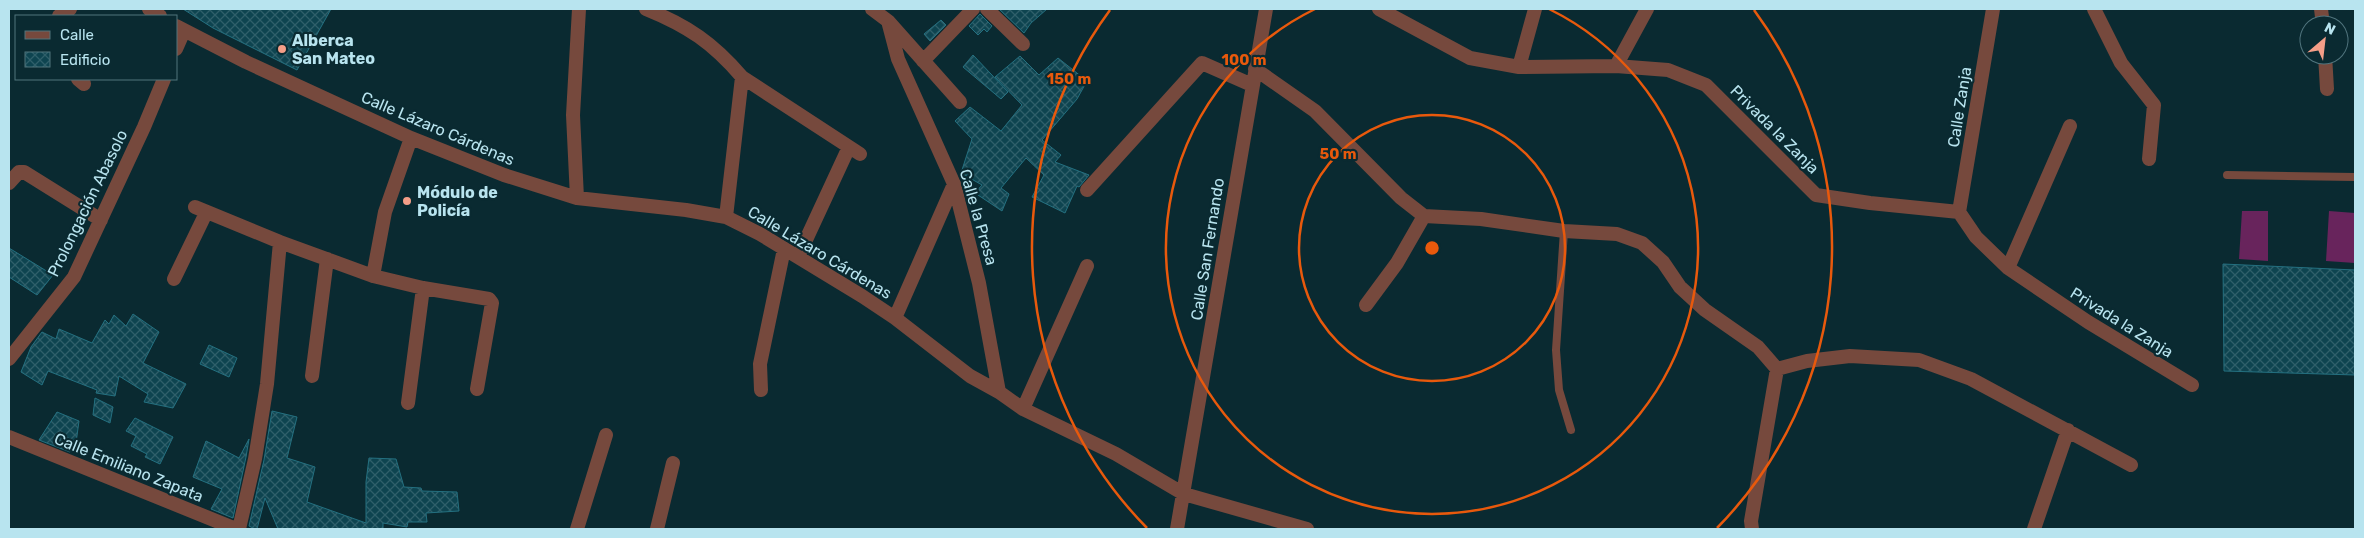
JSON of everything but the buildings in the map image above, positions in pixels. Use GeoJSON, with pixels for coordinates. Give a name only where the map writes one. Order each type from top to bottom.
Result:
{"type":"FeatureCollection","features":[{"type":"Feature","properties":{"kind":"street"},"geometry":{"type":"LineString","coordinates":[[576,198],[573,115],[579,9]]}},
{"type":"Feature","properties":{"kind":"street"},"geometry":{"type":"LineString","coordinates":[[646,9],[674,21],[710,43],[742,77],[855,151],[798,257]]}},
{"type":"Feature","properties":{"kind":"street"},"geometry":{"type":"LineString","coordinates":[[872,9],[888,21],[960,102]]}},
{"type":"Feature","properties":{"kind":"street"},"geometry":{"type":"LineString","coordinates":[[923,61],[972,9]]}},
{"type":"Feature","properties":{"kind":"street"},"geometry":{"type":"LineString","coordinates":[[987,9],[1023,44]]}},
{"type":"Feature","properties":{"kind":"street","name":"Calle San Fernando"},"geometry":{"type":"LineString","coordinates":[[1177,529],[1266,9]]}},
{"type":"Feature","properties":{"kind":"street","name":"Privada la Zanja"},"geometry":{"type":"LineString","coordinates":[[1379,9],[1470,58],[1519,66],[1616,66],[1668,70],[1706,85],[1816,195],[1870,203],[1959,212],[1976,237],[2008,268],[2088,322],[2192,385]]}},
{"type":"Feature","properties":{"kind":"street"},"geometry":{"type":"LineString","coordinates":[[1519,66],[1535,9]]}},
{"type":"Feature","properties":{"kind":"street"},"geometry":{"type":"LineString","coordinates":[[1616,66],[1647,9]]}},
{"type":"Feature","properties":{"kind":"street","name":"Calle Zanja"},"geometry":{"type":"LineString","coordinates":[[1959,212],[1993,9]]}},
{"type":"Feature","properties":{"kind":"street"},"geometry":{"type":"LineString","coordinates":[[2094,9],[2121,63],[2154,105],[2149,159]]}},
{"type":"Feature","properties":{"kind":"street","name":"Calle la Presa"},"geometry":{"type":"LineString","coordinates":[[888,21],[898,58],[954,184],[979,283],[999,392]]}},
{"type":"Feature","properties":{"kind":"street","name":"Calle Lázaro Cárdenas"},"geometry":{"type":"LineString","coordinates":[[180,28],[246,62],[411,138],[504,175],[576,198],[686,210],[726,217],[798,257],[895,318],[970,376],[999,392],[1023,410],[1116,454],[1184,494],[1307,529]]}},
{"type":"Feature","properties":{"kind":"street"},"geometry":{"type":"LineString","coordinates":[[1087,190],[1202,63],[1252,85]]}},
{"type":"Feature","properties":{"kind":"street"},"geometry":{"type":"LineString","coordinates":[[2326,65],[2327,89]]}},
{"type":"Feature","properties":{"kind":"street"},"geometry":{"type":"LineString","coordinates":[[1255,69],[1315,111],[1401,198],[1424,216],[1481,219],[1564,231],[1617,234],[1642,243],[1662,262],[1680,287],[1704,310],[1758,347],[1777,369]]}},
{"type":"Feature","properties":{"kind":"street"},"geometry":{"type":"LineString","coordinates":[[726,217],[742,77]]}},
{"type":"Feature","properties":{"kind":"street","name":"Prolongación Abasolo"},"geometry":{"type":"LineString","coordinates":[[9,359],[74,277],[164,80]]}},
{"type":"Feature","properties":{"kind":"street"},"geometry":{"type":"LineString","coordinates":[[2008,268],[2070,126]]}},
{"type":"Feature","properties":{"kind":"street"},"geometry":{"type":"LineString","coordinates":[[373,276],[386,212],[411,138]]}},
{"type":"Feature","properties":{"kind":"street"},"geometry":{"type":"LineString","coordinates":[[9,183],[19,172],[24,172],[101,220]]}},
{"type":"Feature","properties":{"kind":"street"},"geometry":{"type":"LineString","coordinates":[[895,318],[954,184]]}},
{"type":"Feature","properties":{"kind":"street"},"geometry":{"type":"LineString","coordinates":[[174,280],[201,210],[280,242],[373,276],[423,288],[484,297],[492,303],[477,389]]}},
{"type":"Feature","properties":{"kind":"street"},"geometry":{"type":"LineString","coordinates":[[1366,305],[1397,263],[1424,216]]}},
{"type":"Feature","properties":{"kind":"street"},"geometry":{"type":"LineString","coordinates":[[237,529],[255,459],[267,384],[280,242]]}},
{"type":"Feature","properties":{"kind":"street"},"geometry":{"type":"LineString","coordinates":[[761,390],[760,364],[784,249]]}},
{"type":"Feature","properties":{"kind":"street"},"geometry":{"type":"LineString","coordinates":[[312,376],[327,259]]}},
{"type":"Feature","properties":{"kind":"street"},"geometry":{"type":"LineString","coordinates":[[1023,410],[1087,266]]}},
{"type":"Feature","properties":{"kind":"street"},"geometry":{"type":"LineString","coordinates":[[408,402],[423,288]]}},
{"type":"Feature","properties":{"kind":"street"},"geometry":{"type":"LineString","coordinates":[[1777,369],[1807,361],[1850,356],[1919,360],[1971,379],[2131,465]]}},
{"type":"Feature","properties":{"kind":"street"},"geometry":{"type":"LineString","coordinates":[[1752,529],[1751,521],[1777,369]]}},
{"type":"Feature","properties":{"kind":"street"},"geometry":{"type":"LineString","coordinates":[[2034,529],[2068,430]]}},
{"type":"Feature","properties":{"kind":"street"},"geometry":{"type":"LineString","coordinates":[[577,529],[606,435]]}},
{"type":"Feature","properties":{"kind":"street","name":"Calle Emiliano Zapata"},"geometry":{"type":"LineString","coordinates":[[9,437],[237,529]]}},
{"type":"Feature","properties":{"kind":"street"},"geometry":{"type":"LineString","coordinates":[[657,529],[673,463]]}},
{"type":"Feature","properties":{"kind":"lane"},"geometry":{"type":"LineString","coordinates":[[2226,175],[2355,177]]}},
{"type":"Feature","properties":{"kind":"lane"},"geometry":{"type":"LineString","coordinates":[[1564,231],[1556,350],[1559,390],[1571,430]]}},
{"type":"Feature","properties":{"kind":"shaded area"},"geometry":{"type":"Polygon","coordinates":[[[2242,211],[2268,211],[2268,261],[2239,259],[2242,211]]]}},
{"type":"Feature","properties":{"kind":"shaded area"},"geometry":{"type":"Polygon","coordinates":[[[2329,211],[2355,213],[2355,263],[2326,261],[2329,211]]]}},
{"type":"Feature","properties":{"kind":"place","name":"Alberca San Mateo"},"geometry":{"type":"Point","coordinates":[282,49]}},
{"type":"Feature","properties":{"kind":"place","name":"Módulo de Policía"},"geometry":{"type":"Point","coordinates":[407,201]}}]}
